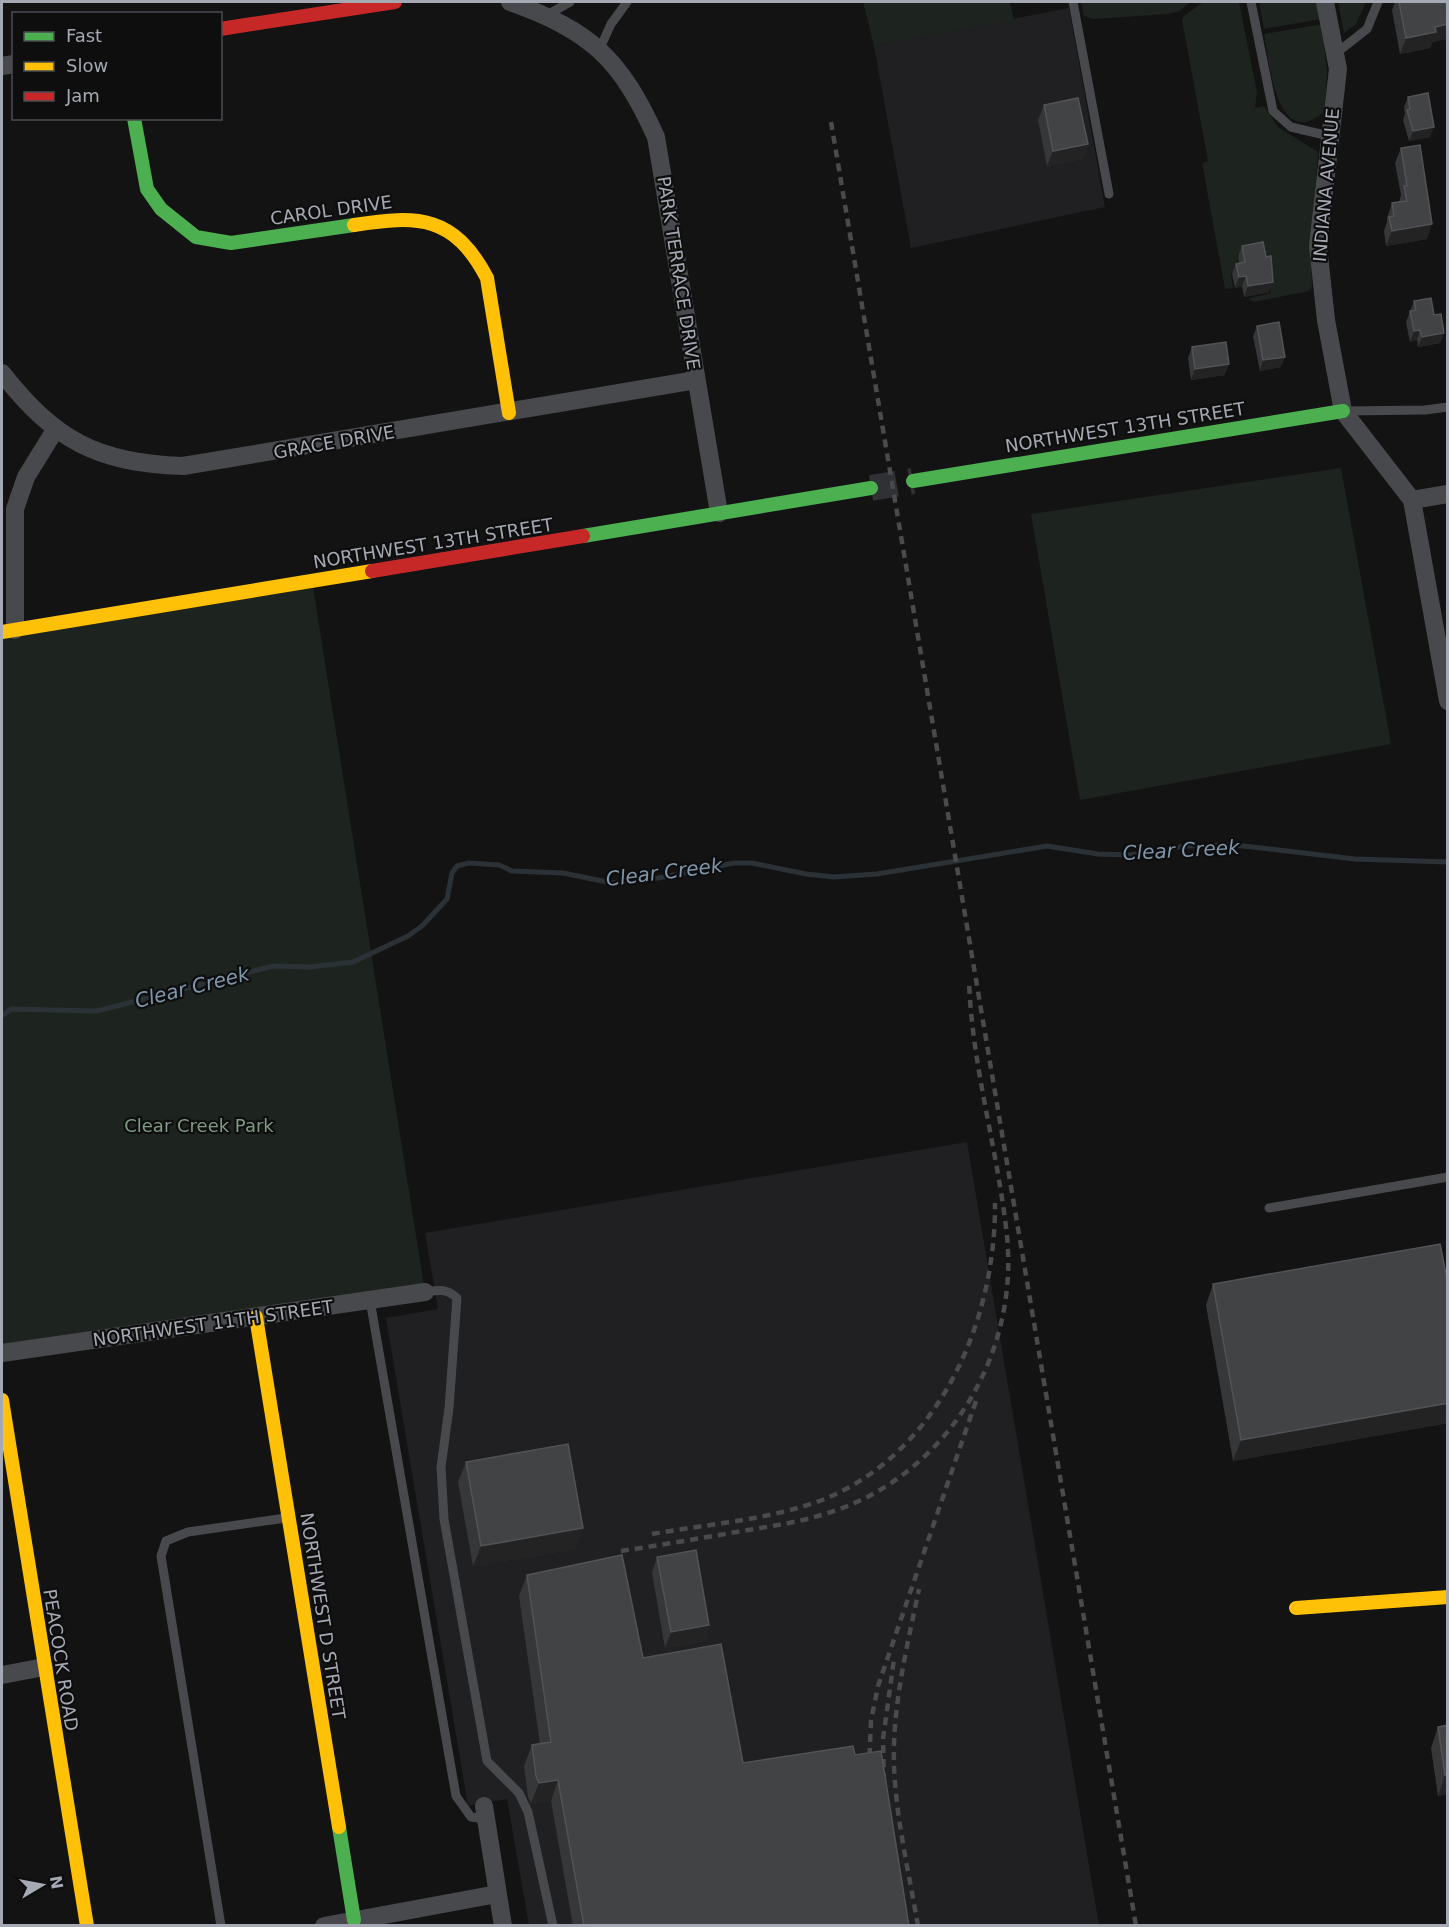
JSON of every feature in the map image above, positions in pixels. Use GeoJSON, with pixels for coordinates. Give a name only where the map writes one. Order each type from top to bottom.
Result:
{"type":"FeatureCollection","features":[{"type":"Feature","properties":{"kind":"street"},"geometry":{"type":"LineString","coordinates":[[222,29],[395,2]]}},
{"type":"Feature","properties":{"kind":"street","name":"PARK TERRACE DRIVE"},"geometry":{"type":"LineString","coordinates":[[510,2],[567,24],[600,48],[631,88],[656,137],[719,513]]}},
{"type":"Feature","properties":{"kind":"street","name":"INDIANA AVENUE"},"geometry":{"type":"LineString","coordinates":[[1325,2],[1338,69],[1319,236],[1320,275],[1343,411],[1412,500],[1448,701]]}},
{"type":"Feature","properties":{"kind":"street","name":"CAROL DRIVE"},"geometry":{"type":"LineString","coordinates":[[134,120],[147,189],[161,209],[196,237],[231,243],[406,218],[436,225],[453,234],[473,254],[487,278],[509,413]]}},
{"type":"Feature","properties":{"kind":"street","name":"GRACE DRIVE"},"geometry":{"type":"LineString","coordinates":[[2,373],[29,407],[55,430],[95,451],[155,465],[183,466],[696,380]]}},
{"type":"Feature","properties":{"kind":"street","name":"NORTHWEST 13TH STREET"},"geometry":{"type":"LineString","coordinates":[[913,481],[1343,411]]}},
{"type":"Feature","properties":{"kind":"street"},"geometry":{"type":"LineString","coordinates":[[8,631],[15,509],[26,477],[55,430]]}},
{"type":"Feature","properties":{"kind":"street","name":"NORTHWEST 13TH STREET"},"geometry":{"type":"LineString","coordinates":[[8,631],[871,488]]}},
{"type":"Feature","properties":{"kind":"street"},"geometry":{"type":"LineString","coordinates":[[1412,500],[1448,494]]}},
{"type":"Feature","properties":{"kind":"street","name":"NORTHWEST 11TH STREET"},"geometry":{"type":"LineString","coordinates":[[2,1353],[425,1292]]}},
{"type":"Feature","properties":{"kind":"street","name":"NORTHWEST D STREET"},"geometry":{"type":"LineString","coordinates":[[256,1317],[354,1920]]}},
{"type":"Feature","properties":{"kind":"street","name":"PEACOCK ROAD"},"geometry":{"type":"LineString","coordinates":[[2,1400],[4,1435],[87,1926]]}},
{"type":"Feature","properties":{"kind":"street"},"geometry":{"type":"LineString","coordinates":[[1296,1608],[1448,1597]]}},
{"type":"Feature","properties":{"kind":"street"},"geometry":{"type":"LineString","coordinates":[[2,1675],[44,1667]]}},
{"type":"Feature","properties":{"kind":"street"},"geometry":{"type":"LineString","coordinates":[[485,1813],[503,1926]]}},
{"type":"Feature","properties":{"kind":"street"},"geometry":{"type":"LineString","coordinates":[[324,1926],[354,1920],[379,1921],[497,1894]]}},
{"type":"Feature","properties":{"kind":"lane"},"geometry":{"type":"LineString","coordinates":[[547,15],[570,2]]}},
{"type":"Feature","properties":{"kind":"lane"},"geometry":{"type":"LineString","coordinates":[[600,48],[611,24],[627,2]]}},
{"type":"Feature","properties":{"kind":"lane"},"geometry":{"type":"LineString","coordinates":[[1073,2],[1109,194]]}},
{"type":"Feature","properties":{"kind":"lane"},"geometry":{"type":"LineString","coordinates":[[1251,2],[1273,111],[1291,127],[1329,136]]}},
{"type":"Feature","properties":{"kind":"lane"},"geometry":{"type":"LineString","coordinates":[[1335,54],[1367,29],[1378,2]]}},
{"type":"Feature","properties":{"kind":"lane"},"geometry":{"type":"LineString","coordinates":[[1343,411],[1425,410],[1448,407]]}},
{"type":"Feature","properties":{"kind":"lane"},"geometry":{"type":"LineString","coordinates":[[1269,1208],[1448,1177]]}},
{"type":"Feature","properties":{"kind":"lane"},"geometry":{"type":"LineString","coordinates":[[425,1292],[442,1289],[450,1291],[457,1298],[449,1408],[441,1467],[444,1519],[487,1761],[519,1794],[528,1812],[553,1926]]}},
{"type":"Feature","properties":{"kind":"lane"},"geometry":{"type":"LineString","coordinates":[[370,1300],[456,1796],[471,1817],[485,1813]]}},
{"type":"Feature","properties":{"kind":"lane"},"geometry":{"type":"LineString","coordinates":[[221,1926],[160,1556],[166,1541],[188,1532],[288,1518]]}},
{"type":"Feature","properties":{"kind":"shaded area"},"geometry":{"type":"Polygon","coordinates":[[[1069,8],[1105,207],[911,248],[874,46],[1069,8]]]}},
{"type":"Feature","properties":{"kind":"shaded area"},"geometry":{"type":"Polygon","coordinates":[[[967,1142],[1099,1925],[529,1925],[507,1799],[468,1806],[386,1318],[438,1309],[425,1233],[967,1142]]]}},
{"type":"Feature","properties":{"kind":"green space"},"geometry":{"type":"Polygon","coordinates":[[[863,2],[1010,2],[1014,20],[874,46],[863,2]]]}},
{"type":"Feature","properties":{"kind":"green space"},"geometry":{"type":"Polygon","coordinates":[[[1081,2],[1190,2],[1180,11],[1168,14],[1093,19],[1084,16],[1081,2]]]}},
{"type":"Feature","properties":{"kind":"green space"},"geometry":{"type":"Polygon","coordinates":[[[1203,2],[1239,2],[1257,92],[1255,108],[1264,106],[1278,127],[1318,152],[1311,252],[1312,287],[1309,291],[1253,302],[1249,298],[1271,293],[1263,250],[1237,255],[1240,271],[1231,273],[1233,288],[1225,289],[1202,163],[1208,161],[1182,20],[1203,2]]]}},
{"type":"Feature","properties":{"kind":"green space"},"geometry":{"type":"Polygon","coordinates":[[[1259,2],[1318,2],[1321,19],[1264,29],[1259,2]]]}},
{"type":"Feature","properties":{"kind":"green space"},"geometry":{"type":"Polygon","coordinates":[[[1338,2],[1366,2],[1356,24],[1344,33],[1338,2]]]}},
{"type":"Feature","properties":{"kind":"green space"},"geometry":{"type":"Polygon","coordinates":[[[1322,24],[1327,72],[1325,111],[1309,121],[1296,121],[1286,113],[1278,99],[1264,34],[1322,24]]]}},
{"type":"Feature","properties":{"kind":"green space"},"geometry":{"type":"Polygon","coordinates":[[[1341,468],[1391,744],[1080,800],[1031,514],[1341,468]]]}},
{"type":"Feature","properties":{"kind":"green space","name":"Clear Creek Park"},"geometry":{"type":"Polygon","coordinates":[[[312,581],[425,1292],[2,1353],[2,632],[312,581]]]}},
{"type":"Feature","properties":{"kind":"building"},"geometry":{"type":"Polygon","coordinates":[[[1399,2],[1448,2],[1448,24],[1435,27],[1436,32],[1406,38],[1399,2]]]}},
{"type":"Feature","properties":{"kind":"building"},"geometry":{"type":"Polygon","coordinates":[[[1428,93],[1434,127],[1413,131],[1407,110],[1410,109],[1408,97],[1428,93]]]}},
{"type":"Feature","properties":{"kind":"building"},"geometry":{"type":"Polygon","coordinates":[[[1078,98],[1088,144],[1053,151],[1044,105],[1078,98]]]}},
{"type":"Feature","properties":{"kind":"building"},"geometry":{"type":"Polygon","coordinates":[[[1420,145],[1432,224],[1392,231],[1389,217],[1394,216],[1392,203],[1407,201],[1401,148],[1420,145]]]}},
{"type":"Feature","properties":{"kind":"building"},"geometry":{"type":"Polygon","coordinates":[[[1263,242],[1266,257],[1271,256],[1273,282],[1248,286],[1246,276],[1239,277],[1236,264],[1245,262],[1242,246],[1263,242]]]}},
{"type":"Feature","properties":{"kind":"building"},"geometry":{"type":"Polygon","coordinates":[[[1431,298],[1434,315],[1441,314],[1444,333],[1422,337],[1420,330],[1414,331],[1410,311],[1416,310],[1414,301],[1431,298]]]}},
{"type":"Feature","properties":{"kind":"building"},"geometry":{"type":"Polygon","coordinates":[[[1279,322],[1285,357],[1263,360],[1257,326],[1279,322]]]}},
{"type":"Feature","properties":{"kind":"building"},"geometry":{"type":"Polygon","coordinates":[[[1226,342],[1229,364],[1195,369],[1192,347],[1226,342]]]}},
{"type":"Feature","properties":{"kind":"building"},"geometry":{"type":"Polygon","coordinates":[[[1440,1244],[1448,1284],[1448,1403],[1241,1440],[1213,1284],[1440,1244]]]}},
{"type":"Feature","properties":{"kind":"building"},"geometry":{"type":"Polygon","coordinates":[[[568,1444],[583,1528],[481,1546],[466,1462],[568,1444]]]}},
{"type":"Feature","properties":{"kind":"building"},"geometry":{"type":"Polygon","coordinates":[[[696,1550],[709,1625],[671,1632],[657,1557],[696,1550]]]}},
{"type":"Feature","properties":{"kind":"building"},"geometry":{"type":"Polygon","coordinates":[[[622,1555],[643,1658],[721,1644],[743,1763],[853,1746],[855,1755],[881,1751],[909,1926],[584,1926],[558,1780],[539,1783],[536,1776],[532,1745],[551,1742],[527,1575],[622,1555]]]}},
{"type":"Feature","properties":{"kind":"building"},"geometry":{"type":"Polygon","coordinates":[[[1448,1725],[1448,1774],[1445,1775],[1438,1727],[1448,1725]]]}},
{"type":"Feature","properties":{"kind":"waterway","name":"Clear Creek"},"geometry":{"type":"LineString","coordinates":[[2,1016],[11,1009],[97,1011],[273,966],[310,967],[353,962],[408,936],[422,926],[447,899],[452,873],[457,866],[469,863],[499,865],[512,871],[563,873],[612,883],[658,878],[734,863],[752,863],[834,877],[877,874],[1047,846],[1098,854],[1131,855],[1186,846],[1235,845],[1355,859],[1448,862]]}},
{"type":"Feature","properties":{"kind":"tunnel"},"geometry":{"type":"LineString","coordinates":[[871,488],[913,481]]}},
{"type":"Feature","properties":{"kind":"railway"},"geometry":{"type":"LineString","coordinates":[[831,122],[1136,1926]]}},
{"type":"Feature","properties":{"kind":"railway"},"geometry":{"type":"LineString","coordinates":[[621,1551],[787,1523],[831,1512],[872,1494],[909,1470],[940,1440],[967,1405],[987,1366],[1001,1325],[1008,1281],[1007,1236],[1003,1204],[975,1045],[969,981]]}},
{"type":"Feature","properties":{"kind":"railway"},"geometry":{"type":"LineString","coordinates":[[652,1534],[760,1517],[802,1507],[822,1500],[863,1479],[899,1451],[928,1417],[953,1378],[972,1337],[985,1293],[993,1248],[995,1203]]}},
{"type":"Feature","properties":{"kind":"railway"},"geometry":{"type":"LineString","coordinates":[[869,1770],[871,1721],[878,1686],[977,1398]]}},
{"type":"Feature","properties":{"kind":"railway"},"geometry":{"type":"LineString","coordinates":[[918,1926],[897,1806],[894,1744],[901,1677],[919,1589]]}},
{"type":"Feature","properties":{"kind":"railway"},"geometry":{"type":"LineString","coordinates":[[884,1781],[883,1739],[894,1659]]}},
{"type":"Feature","properties":{"kind":"traffic: fast"},"geometry":{"type":"LineString","coordinates":[[134,120],[147,189],[161,209],[196,237],[231,243],[354,225]]}},
{"type":"Feature","properties":{"kind":"traffic: fast"},"geometry":{"type":"LineString","coordinates":[[913,481],[1343,411]]}},
{"type":"Feature","properties":{"kind":"traffic: fast"},"geometry":{"type":"LineString","coordinates":[[583,536],[871,488]]}},
{"type":"Feature","properties":{"kind":"traffic: fast"},"geometry":{"type":"LineString","coordinates":[[339,1827],[354,1920]]}},
{"type":"Feature","properties":{"kind":"traffic: slow"},"geometry":{"type":"LineString","coordinates":[[354,225],[397,220],[432,224],[447,231],[474,257],[487,278],[509,413]]}},
{"type":"Feature","properties":{"kind":"traffic: slow"},"geometry":{"type":"LineString","coordinates":[[2,632],[372,571]]}},
{"type":"Feature","properties":{"kind":"traffic: slow"},"geometry":{"type":"LineString","coordinates":[[256,1317],[339,1827]]}},
{"type":"Feature","properties":{"kind":"traffic: slow"},"geometry":{"type":"LineString","coordinates":[[2,1400],[87,1926]]}},
{"type":"Feature","properties":{"kind":"traffic: slow"},"geometry":{"type":"LineString","coordinates":[[1296,1608],[1448,1597]]}},
{"type":"Feature","properties":{"kind":"traffic: jam"},"geometry":{"type":"LineString","coordinates":[[222,29],[395,2]]}},
{"type":"Feature","properties":{"kind":"traffic: jam"},"geometry":{"type":"LineString","coordinates":[[372,571],[583,536]]}}]}
